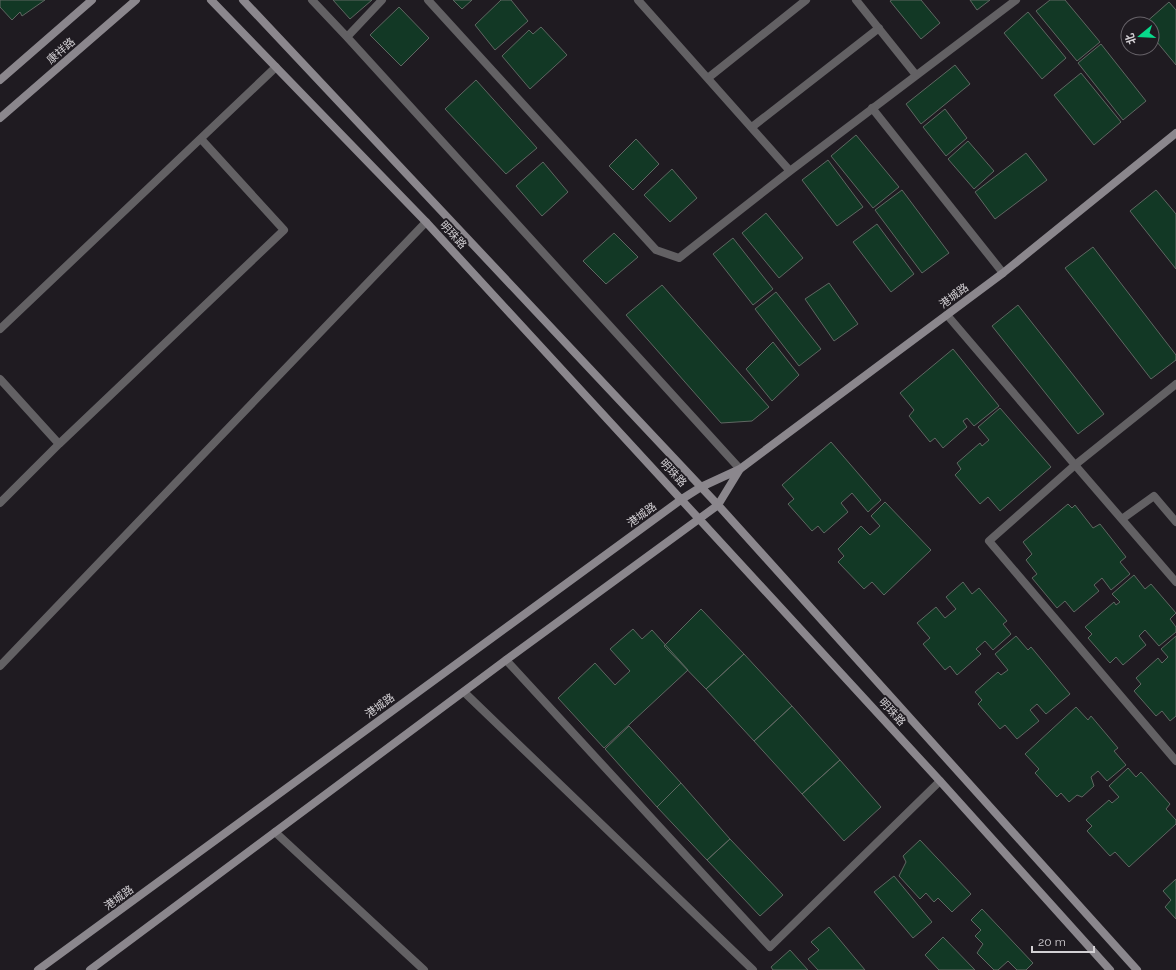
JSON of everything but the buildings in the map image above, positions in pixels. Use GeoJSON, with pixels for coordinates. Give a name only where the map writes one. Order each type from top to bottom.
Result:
{"type":"FeatureCollection","features":[{"type":"Feature","properties":{"kind":"street","name":"康祥路"},"geometry":{"type":"LineString","coordinates":[[0,80],[92,0]]}},
{"type":"Feature","properties":{"kind":"street","name":"康祥路"},"geometry":{"type":"LineString","coordinates":[[0,118],[136,0]]}},
{"type":"Feature","properties":{"kind":"street","name":"明珠路"},"geometry":{"type":"LineString","coordinates":[[212,0],[426,222],[700,518],[1110,970]]}},
{"type":"Feature","properties":{"kind":"street","name":"明珠路"},"geometry":{"type":"LineString","coordinates":[[243,0],[718,505],[1137,970]]}},
{"type":"Feature","properties":{"kind":"street"},"geometry":{"type":"LineString","coordinates":[[312,0],[740,469]]}},
{"type":"Feature","properties":{"kind":"street"},"geometry":{"type":"LineString","coordinates":[[347,37],[382,0]]}},
{"type":"Feature","properties":{"kind":"street"},"geometry":{"type":"LineString","coordinates":[[428,0],[656,250],[679,258],[872,108],[1016,0]]}},
{"type":"Feature","properties":{"kind":"street"},"geometry":{"type":"LineString","coordinates":[[638,0],[790,171]]}},
{"type":"Feature","properties":{"kind":"street"},"geometry":{"type":"LineString","coordinates":[[708,78],[806,0]]}},
{"type":"Feature","properties":{"kind":"street"},"geometry":{"type":"LineString","coordinates":[[856,0],[916,75]]}},
{"type":"Feature","properties":{"kind":"street"},"geometry":{"type":"LineString","coordinates":[[752,128],[879,28]]}},
{"type":"Feature","properties":{"kind":"street"},"geometry":{"type":"LineString","coordinates":[[0,329],[276,67]]}},
{"type":"Feature","properties":{"kind":"street"},"geometry":{"type":"LineString","coordinates":[[872,108],[1003,273]]}},
{"type":"Feature","properties":{"kind":"street","name":"港城路"},"geometry":{"type":"LineString","coordinates":[[38,970],[682,499],[701,487],[740,469],[1003,273],[1176,133]]}},
{"type":"Feature","properties":{"kind":"street"},"geometry":{"type":"LineString","coordinates":[[0,503],[59,444],[284,230],[201,139]]}},
{"type":"Feature","properties":{"kind":"street"},"geometry":{"type":"LineString","coordinates":[[0,666],[426,222]]}},
{"type":"Feature","properties":{"kind":"street"},"geometry":{"type":"LineString","coordinates":[[947,315],[1074,465],[1176,582]]}},
{"type":"Feature","properties":{"kind":"street"},"geometry":{"type":"LineString","coordinates":[[0,379],[59,444]]}},
{"type":"Feature","properties":{"kind":"street"},"geometry":{"type":"LineString","coordinates":[[1176,384],[1074,465],[989,541],[1176,761]]}},
{"type":"Feature","properties":{"kind":"street","name":"港城路"},"geometry":{"type":"LineString","coordinates":[[90,970],[506,660],[718,505],[740,469]]}},
{"type":"Feature","properties":{"kind":"street"},"geometry":{"type":"LineString","coordinates":[[1122,519],[1154,496],[1176,522]]}},
{"type":"Feature","properties":{"kind":"street"},"geometry":{"type":"LineString","coordinates":[[506,660],[770,946],[940,781]]}},
{"type":"Feature","properties":{"kind":"street"},"geometry":{"type":"LineString","coordinates":[[464,692],[754,970]]}},
{"type":"Feature","properties":{"kind":"street"},"geometry":{"type":"LineString","coordinates":[[275,832],[424,970]]}}]}
